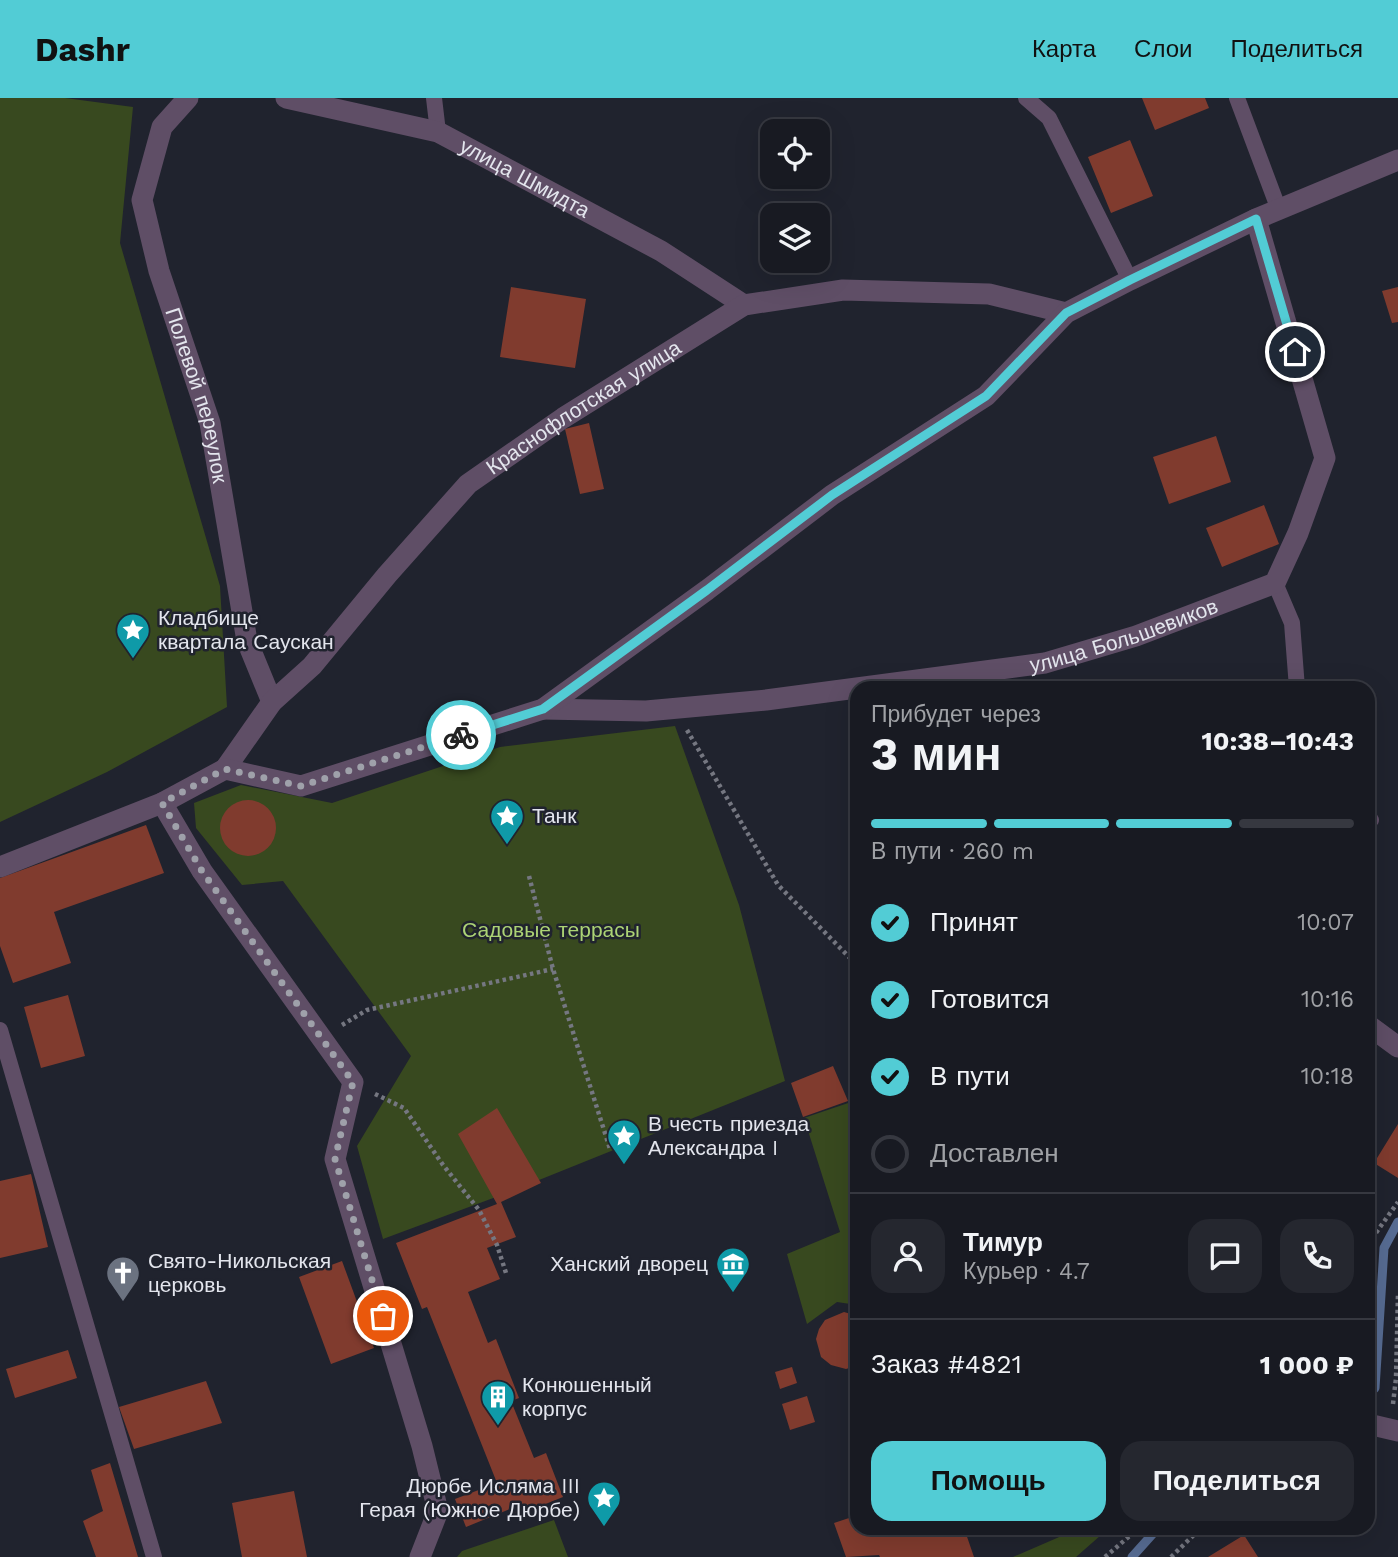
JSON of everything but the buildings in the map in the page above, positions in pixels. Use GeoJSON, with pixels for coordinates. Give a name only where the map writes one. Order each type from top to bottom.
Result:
{"type":"FeatureCollection","features":[{"type":"Feature","properties":{"kind":"street","name":"Полевой переулок"},"geometry":{"type":"LineString","coordinates":[[188,98],[162,127],[142,200],[159,271],[210,424],[247,641],[272,702]]}},
{"type":"Feature","properties":{"kind":"street","name":"улица Шмидта"},"geometry":{"type":"LineString","coordinates":[[286,98],[438,132],[661,251],[744,305]]}},
{"type":"Feature","properties":{"kind":"street"},"geometry":{"type":"LineString","coordinates":[[0,867],[162,803],[225,769],[301,786],[543,709],[832,495],[986,396],[1066,313],[1256,219],[1398,160]]}},
{"type":"Feature","properties":{"kind":"street"},"geometry":{"type":"LineString","coordinates":[[1256,219],[1325,458],[1298,533],[1275,583]]}},
{"type":"Feature","properties":{"kind":"street","name":"Краснофлотская улица"},"geometry":{"type":"LineString","coordinates":[[225,769],[272,702],[312,666],[468,484],[563,418],[744,305],[843,290],[989,294],[1066,313]]}},
{"type":"Feature","properties":{"kind":"street","name":"улица Большевиков"},"geometry":{"type":"LineString","coordinates":[[906,681],[1045,663],[1136,636],[1275,583]]}},
{"type":"Feature","properties":{"kind":"street","name":"улица Большевиков"},"geometry":{"type":"LineString","coordinates":[[543,709],[646,710],[850,688]]}},
{"type":"Feature","properties":{"kind":"street"},"geometry":{"type":"LineString","coordinates":[[162,803],[202,871],[353,1082],[335,1159],[422,1446],[438,1511],[420,1557]]}},
{"type":"Feature","properties":{"kind":"street"},"geometry":{"type":"LineString","coordinates":[[1375,1030],[1398,1048]]}},
{"type":"Feature","properties":{"kind":"lane"},"geometry":{"type":"LineString","coordinates":[[435,98],[438,132]]}},
{"type":"Feature","properties":{"kind":"lane"},"geometry":{"type":"LineString","coordinates":[[1026,98],[1049,118],[1130,280]]}},
{"type":"Feature","properties":{"kind":"lane"},"geometry":{"type":"LineString","coordinates":[[1237,98],[1279,210]]}},
{"type":"Feature","properties":{"kind":"lane"},"geometry":{"type":"LineString","coordinates":[[1275,583],[1292,623],[1296,681]]}},
{"type":"Feature","properties":{"kind":"lane"},"geometry":{"type":"LineString","coordinates":[[0,1030],[154,1557]]}},
{"type":"Feature","properties":{"kind":"path"},"geometry":{"type":"LineString","coordinates":[[674,708],[778,885],[850,958]]}},
{"type":"Feature","properties":{"kind":"path"},"geometry":{"type":"LineString","coordinates":[[529,876],[553,969],[610,1149]]}},
{"type":"Feature","properties":{"kind":"path"},"geometry":{"type":"LineString","coordinates":[[322,1038],[367,1010],[553,969]]}},
{"type":"Feature","properties":{"kind":"path"},"geometry":{"type":"LineString","coordinates":[[353,1082],[404,1108],[443,1165],[479,1210],[497,1245],[506,1273]]}},
{"type":"Feature","properties":{"kind":"path"},"geometry":{"type":"LineString","coordinates":[[1375,1234],[1398,1202]]}},
{"type":"Feature","properties":{"kind":"path"},"geometry":{"type":"LineString","coordinates":[[1382,1428],[1391,1416],[1396,1378],[1398,1293]]}},
{"type":"Feature","properties":{"kind":"path"},"geometry":{"type":"LineString","coordinates":[[1105,1557],[1131,1535]]}},
{"type":"Feature","properties":{"kind":"path"},"geometry":{"type":"LineString","coordinates":[[1171,1557],[1194,1535]]}},
{"type":"Feature","properties":{"kind":"green space"},"geometry":{"type":"Polygon","coordinates":[[[0,98],[65,98],[133,107],[120,243],[220,586],[227,707],[107,772],[0,822],[0,98]]]}},
{"type":"Feature","properties":{"kind":"green space","name":"Садовые террасы"},"geometry":{"type":"Polygon","coordinates":[[[675,726],[739,905],[785,1081],[504,1194],[383,1239],[357,1146],[411,1056],[283,881],[242,885],[196,828],[194,803],[241,785],[332,803],[500,747],[675,726]]]}},
{"type":"Feature","properties":{"kind":"green space"},"geometry":{"type":"Polygon","coordinates":[[[850,1102],[850,1304],[837,1302],[807,1324],[787,1254],[840,1232],[804,1118],[850,1102]]]}},
{"type":"Feature","properties":{"kind":"green space"},"geometry":{"type":"Polygon","coordinates":[[[554,1520],[568,1557],[457,1557],[462,1551],[554,1520]]]}},
{"type":"Feature","properties":{"kind":"green space"},"geometry":{"type":"Polygon","coordinates":[[[1064,1535],[1101,1535],[1076,1557],[1013,1557],[1064,1535]]]}},
{"type":"Feature","properties":{"kind":"waterway"},"geometry":{"type":"LineString","coordinates":[[1375,1388],[1384,1248],[1398,1222]]}},
{"type":"Feature","properties":{"kind":"waterway"},"geometry":{"type":"LineString","coordinates":[[1132,1557],[1152,1535]]}},
{"type":"Feature","properties":{"kind":"way so far"},"geometry":{"type":"LineString","coordinates":[[383,1316],[335,1159],[353,1082],[202,871],[162,803],[225,769],[301,786],[461,735]]}},
{"type":"Feature","properties":{"kind":"place","name":"Кладбище квартала Саускан"},"geometry":{"type":"Point","coordinates":[133,660]}},
{"type":"Feature","properties":{"kind":"place","name":"Танк"},"geometry":{"type":"Point","coordinates":[507,846]}},
{"type":"Feature","properties":{"kind":"place","name":"В честь приезда Александра I"},"geometry":{"type":"Point","coordinates":[624,1166]}},
{"type":"Feature","properties":{"kind":"place","name":"Ханский дворец"},"geometry":{"type":"Point","coordinates":[733,1294]}},
{"type":"Feature","properties":{"kind":"place","name":"Свято-Никольская церковь"},"geometry":{"type":"Point","coordinates":[123,1303]}},
{"type":"Feature","properties":{"kind":"place","name":"Конюшенный корпус"},"geometry":{"type":"Point","coordinates":[498,1427]}},
{"type":"Feature","properties":{"kind":"place","name":"Дюрбе Исляма III Герая (Южное Дюрбе)"},"geometry":{"type":"Point","coordinates":[604,1528]}},
{"type":"Feature","properties":{"kind":"route"},"geometry":{"type":"LineString","coordinates":[[461,735],[543,709],[832,495],[986,396],[1066,313],[1256,219],[1295,352]]}}]}
